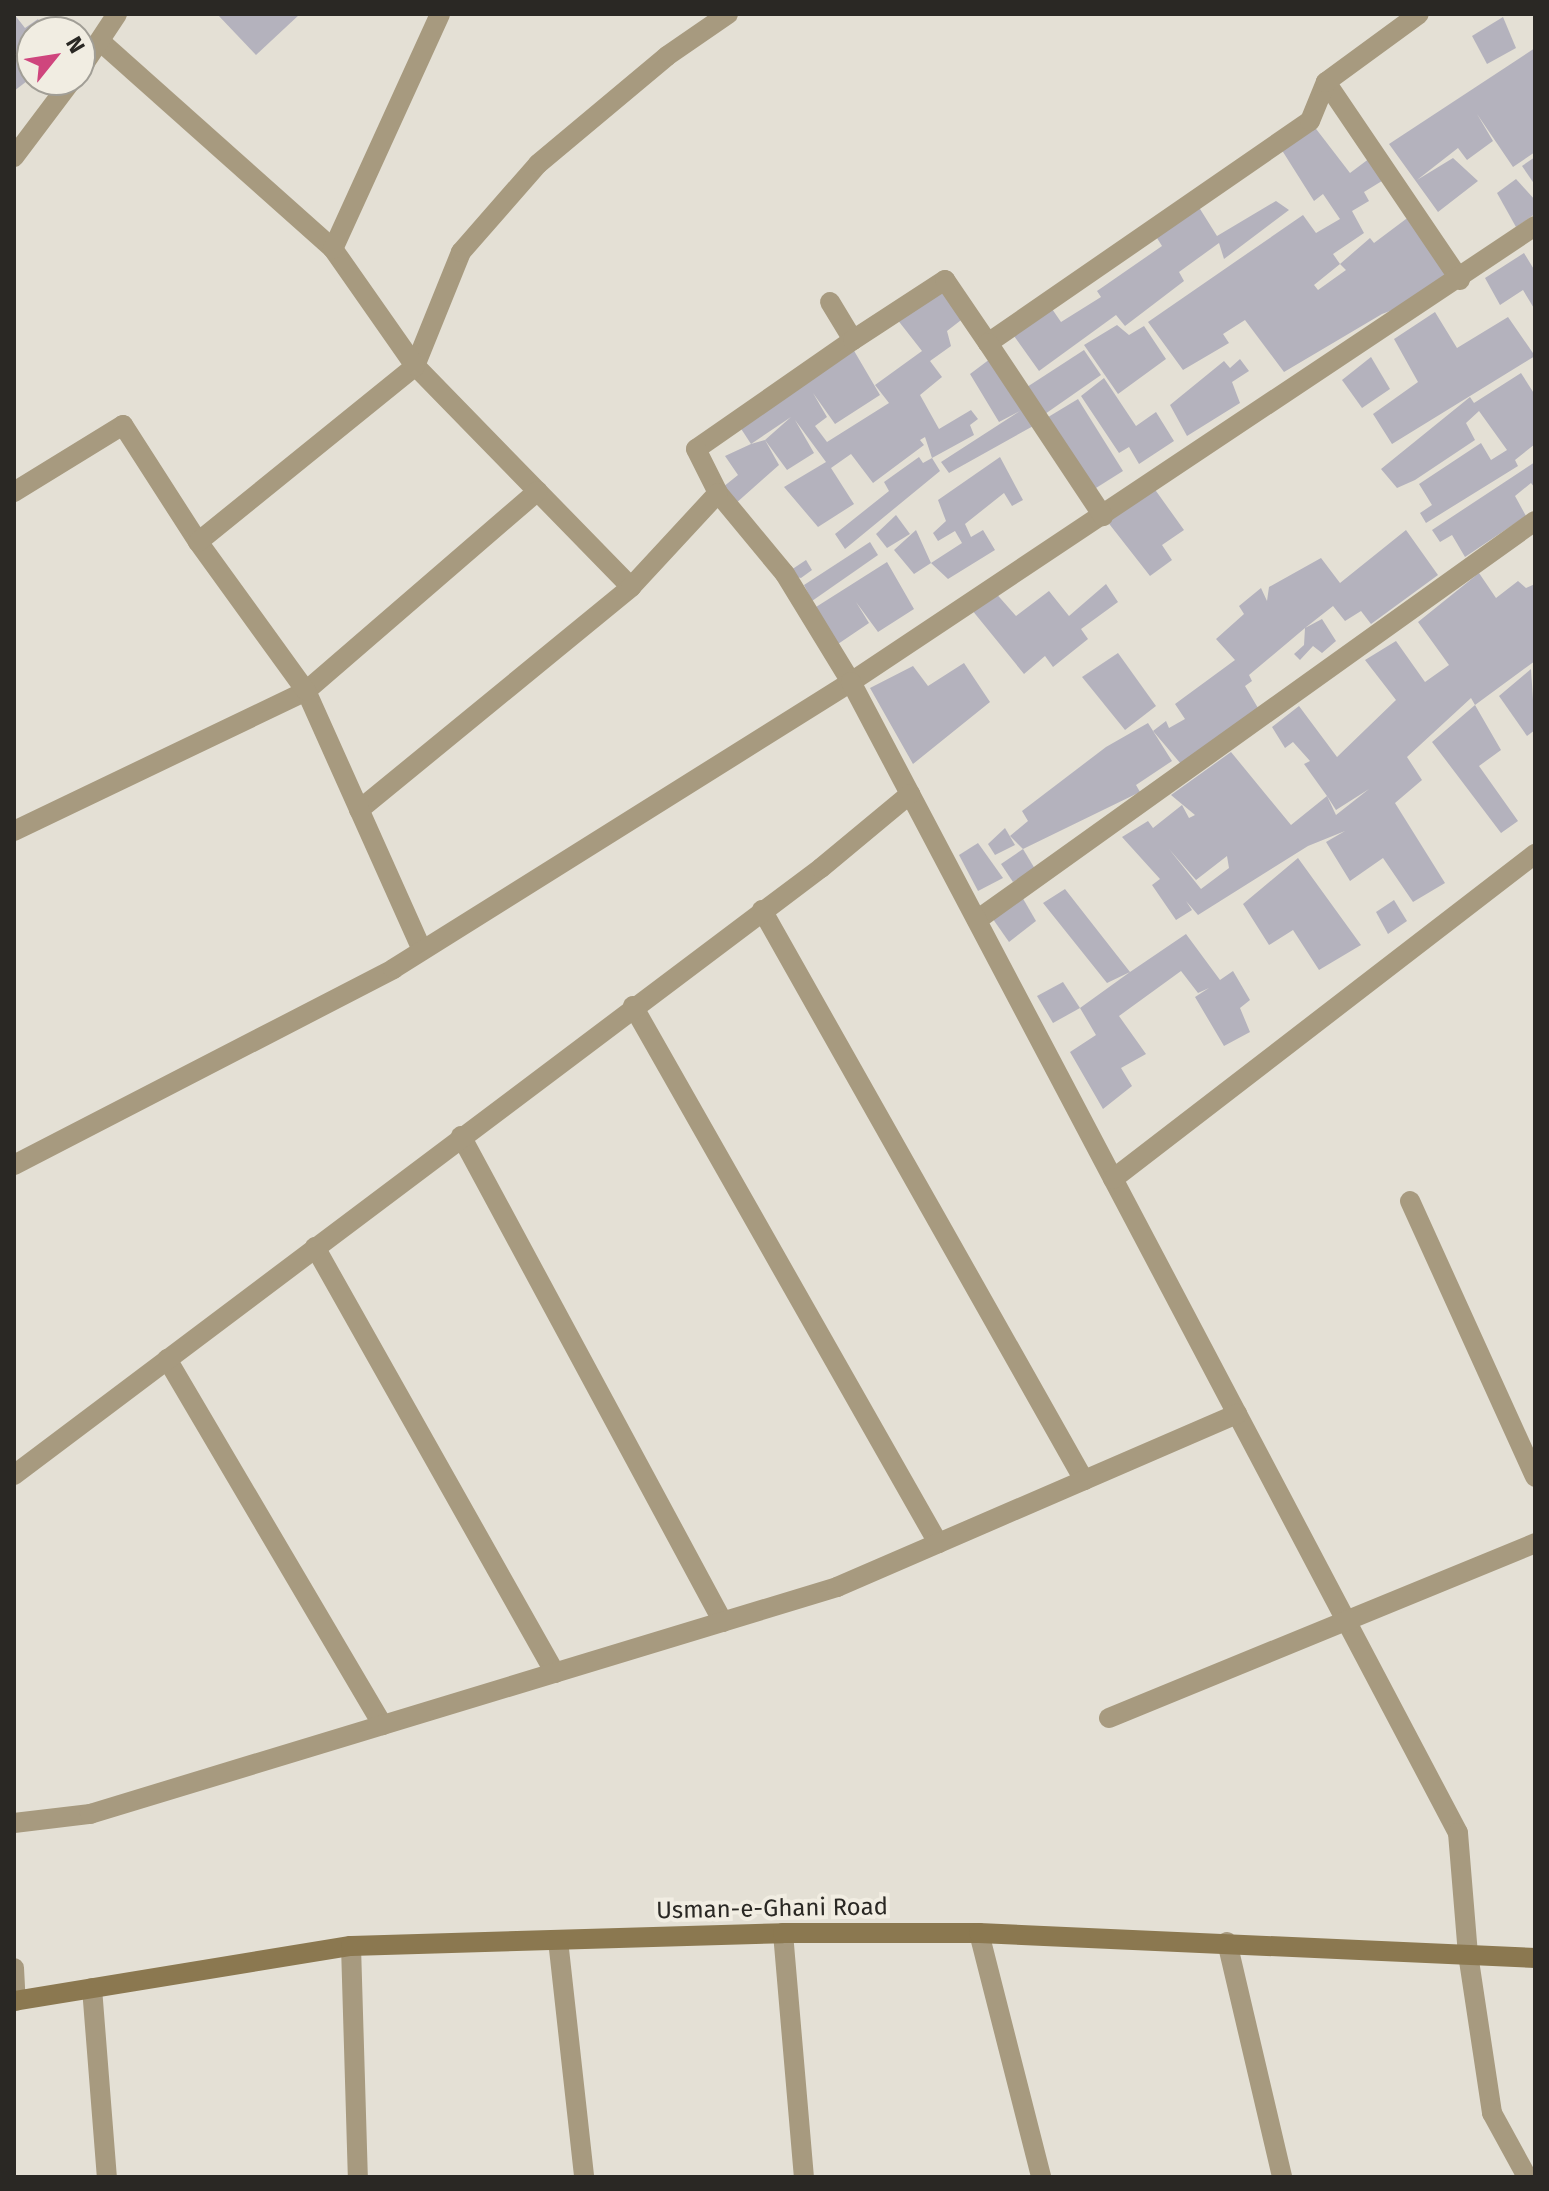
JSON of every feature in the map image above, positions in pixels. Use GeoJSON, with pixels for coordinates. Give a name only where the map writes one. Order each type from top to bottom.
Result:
{"type":"FeatureCollection","features":[{"type":"Feature","properties":{"kind":"main road","name":"Usman-e-Ghani Road"},"geometry":{"type":"LineString","coordinates":[[15,2001],[351,1946],[783,1933],[979,1933],[1535,1958]]}},
{"type":"Feature","properties":{"kind":"street"},"geometry":{"type":"LineString","coordinates":[[96,49],[117,14]]}},
{"type":"Feature","properties":{"kind":"street"},"geometry":{"type":"LineString","coordinates":[[333,249],[440,14]]}},
{"type":"Feature","properties":{"kind":"street"},"geometry":{"type":"LineString","coordinates":[[198,542],[415,366],[461,252],[538,164],[667,56],[728,14]]}},
{"type":"Feature","properties":{"kind":"street"},"geometry":{"type":"LineString","coordinates":[[988,343],[1310,121],[1326,82],[1396,21],[1419,14]]}},
{"type":"Feature","properties":{"kind":"street"},"geometry":{"type":"LineString","coordinates":[[101,42],[333,249],[415,366],[631,587]]}},
{"type":"Feature","properties":{"kind":"street"},"geometry":{"type":"LineString","coordinates":[[1326,82],[1460,280]]}},
{"type":"Feature","properties":{"kind":"street"},"geometry":{"type":"LineString","coordinates":[[14,157],[60,96]]}},
{"type":"Feature","properties":{"kind":"street"},"geometry":{"type":"LineString","coordinates":[[14,1165],[422,950],[851,682],[1460,280],[1535,226]]}},
{"type":"Feature","properties":{"kind":"street"},"geometry":{"type":"LineString","coordinates":[[1103,516],[945,280],[696,449],[718,493],[785,574],[851,682],[1458,1833],[1468,1954],[1492,2113],[1527,2177]]}},
{"type":"Feature","properties":{"kind":"street"},"geometry":{"type":"LineString","coordinates":[[830,302],[853,340]]}},
{"type":"Feature","properties":{"kind":"street"},"geometry":{"type":"LineString","coordinates":[[14,492],[123,425],[198,542],[306,691],[422,950]]}},
{"type":"Feature","properties":{"kind":"street"},"geometry":{"type":"LineString","coordinates":[[14,831],[306,691],[538,491]]}},
{"type":"Feature","properties":{"kind":"street"},"geometry":{"type":"LineString","coordinates":[[359,810],[631,587],[718,493]]}},
{"type":"Feature","properties":{"kind":"street"},"geometry":{"type":"LineString","coordinates":[[977,920],[1535,521]]}},
{"type":"Feature","properties":{"kind":"street"},"geometry":{"type":"LineString","coordinates":[[14,1475],[762,910],[910,794]]}},
{"type":"Feature","properties":{"kind":"street"},"geometry":{"type":"LineString","coordinates":[[1113,1179],[1535,854]]}},
{"type":"Feature","properties":{"kind":"street"},"geometry":{"type":"LineString","coordinates":[[762,910],[1084,1480]]}},
{"type":"Feature","properties":{"kind":"street"},"geometry":{"type":"LineString","coordinates":[[633,1006],[938,1543]]}},
{"type":"Feature","properties":{"kind":"street"},"geometry":{"type":"LineString","coordinates":[[461,1136],[723,1622]]}},
{"type":"Feature","properties":{"kind":"street"},"geometry":{"type":"LineString","coordinates":[[1410,1201],[1535,1477]]}},
{"type":"Feature","properties":{"kind":"street"},"geometry":{"type":"LineString","coordinates":[[315,1247],[555,1673]]}},
{"type":"Feature","properties":{"kind":"street"},"geometry":{"type":"LineString","coordinates":[[167,1359],[383,1725]]}},
{"type":"Feature","properties":{"kind":"street"},"geometry":{"type":"LineString","coordinates":[[14,1823],[90,1814],[837,1587],[1237,1414]]}},
{"type":"Feature","properties":{"kind":"street"},"geometry":{"type":"LineString","coordinates":[[1109,1718],[1345,1618],[1535,1543]]}},
{"type":"Feature","properties":{"kind":"street"},"geometry":{"type":"LineString","coordinates":[[783,1933],[804,2177]]}},
{"type":"Feature","properties":{"kind":"street"},"geometry":{"type":"LineString","coordinates":[[979,1933],[1041,2177]]}},
{"type":"Feature","properties":{"kind":"street"},"geometry":{"type":"LineString","coordinates":[[558,1940],[584,2177]]}},
{"type":"Feature","properties":{"kind":"street"},"geometry":{"type":"LineString","coordinates":[[1227,1942],[1282,2177]]}},
{"type":"Feature","properties":{"kind":"street"},"geometry":{"type":"LineString","coordinates":[[351,1946],[358,2177]]}},
{"type":"Feature","properties":{"kind":"street"},"geometry":{"type":"LineString","coordinates":[[14,1968],[15,2001]]}},
{"type":"Feature","properties":{"kind":"street"},"geometry":{"type":"LineString","coordinates":[[92,1988],[107,2177]]}},
{"type":"Feature","properties":{"kind":"building"},"geometry":{"type":"Polygon","coordinates":[[[14,14],[16,56],[14,54],[14,14]]]}},
{"type":"Feature","properties":{"kind":"building"},"geometry":{"type":"Polygon","coordinates":[[[217,14],[300,14],[256,55],[217,14]]]}},
{"type":"Feature","properties":{"kind":"building"},"geometry":{"type":"Polygon","coordinates":[[[1503,17],[1516,48],[1487,64],[1472,36],[1503,17]]]}},
{"type":"Feature","properties":{"kind":"building"},"geometry":{"type":"Polygon","coordinates":[[[1535,48],[1535,152],[1513,167],[1477,114],[1493,141],[1467,160],[1458,148],[1417,180],[1453,158],[1478,181],[1438,212],[1389,144],[1535,48]]]}},
{"type":"Feature","properties":{"kind":"building"},"geometry":{"type":"Polygon","coordinates":[[[14,56],[16,89],[14,91],[14,56]]]}},
{"type":"Feature","properties":{"kind":"building"},"geometry":{"type":"Polygon","coordinates":[[[1310,121],[1350,173],[1370,158],[1390,176],[1364,192],[1369,201],[1352,211],[1364,233],[1333,254],[1340,264],[1370,238],[1374,243],[1414,213],[1456,274],[1421,299],[1382,314],[1284,372],[1245,320],[1223,334],[1229,343],[1183,370],[1148,322],[1303,215],[1316,233],[1340,219],[1323,194],[1314,201],[1278,144],[1310,121]],[[1340,264],[1314,285],[1318,290],[1346,270],[1340,264]]]}},
{"type":"Feature","properties":{"kind":"building"},"geometry":{"type":"Polygon","coordinates":[[[1535,157],[1535,185],[1522,166],[1535,157]]]}},
{"type":"Feature","properties":{"kind":"building"},"geometry":{"type":"Polygon","coordinates":[[[1516,179],[1535,200],[1535,214],[1516,227],[1497,193],[1516,179]]]}},
{"type":"Feature","properties":{"kind":"building"},"geometry":{"type":"Polygon","coordinates":[[[1195,201],[1217,236],[1276,201],[1289,210],[1224,259],[1219,243],[1179,272],[1184,281],[1125,326],[1116,315],[1039,371],[1009,329],[1048,303],[1061,322],[1101,297],[1097,291],[1162,246],[1152,230],[1195,201]]]}},
{"type":"Feature","properties":{"kind":"building"},"geometry":{"type":"Polygon","coordinates":[[[1524,253],[1535,271],[1535,310],[1523,290],[1500,305],[1485,278],[1524,253]]]}},
{"type":"Feature","properties":{"kind":"building"},"geometry":{"type":"Polygon","coordinates":[[[945,288],[965,317],[947,331],[951,346],[930,361],[942,377],[920,395],[939,429],[971,410],[978,419],[970,425],[974,435],[932,458],[925,437],[920,440],[924,445],[873,483],[851,454],[831,468],[854,504],[818,527],[784,487],[826,462],[795,420],[814,453],[787,470],[765,440],[791,417],[751,444],[736,421],[853,349],[880,395],[835,424],[813,393],[827,417],[815,426],[827,442],[889,403],[875,385],[922,351],[893,314],[945,288]]]}},
{"type":"Feature","properties":{"kind":"building"},"geometry":{"type":"Polygon","coordinates":[[[1435,312],[1457,348],[1508,317],[1535,356],[1392,444],[1373,414],[1418,382],[1394,339],[1435,312]]]}},
{"type":"Feature","properties":{"kind":"building"},"geometry":{"type":"Polygon","coordinates":[[[1117,325],[1129,335],[1144,326],[1166,359],[1118,394],[1084,345],[1117,325]]]}},
{"type":"Feature","properties":{"kind":"building"},"geometry":{"type":"Polygon","coordinates":[[[1084,350],[1101,375],[1045,414],[1027,387],[1084,350]]]}},
{"type":"Feature","properties":{"kind":"building"},"geometry":{"type":"Polygon","coordinates":[[[1371,357],[1390,389],[1362,408],[1342,380],[1371,357]]]}},
{"type":"Feature","properties":{"kind":"building"},"geometry":{"type":"Polygon","coordinates":[[[990,359],[1035,425],[949,473],[941,462],[1020,411],[999,422],[970,374],[990,359]]]}},
{"type":"Feature","properties":{"kind":"building"},"geometry":{"type":"Polygon","coordinates":[[[1240,359],[1249,371],[1232,382],[1240,403],[1187,436],[1170,405],[1224,361],[1230,368],[1240,359]]]}},
{"type":"Feature","properties":{"kind":"building"},"geometry":{"type":"Polygon","coordinates":[[[1521,373],[1535,395],[1535,444],[1515,460],[1518,466],[1426,523],[1420,513],[1432,505],[1419,484],[1481,443],[1491,460],[1507,450],[1479,411],[1466,423],[1475,440],[1415,480],[1397,488],[1381,469],[1470,397],[1474,403],[1521,373]]]}},
{"type":"Feature","properties":{"kind":"building"},"geometry":{"type":"Polygon","coordinates":[[[1104,378],[1136,426],[1156,412],[1174,441],[1139,464],[1129,447],[1119,453],[1081,396],[1104,378]]]}},
{"type":"Feature","properties":{"kind":"building"},"geometry":{"type":"Polygon","coordinates":[[[1078,399],[1123,471],[1088,493],[1040,422],[1078,399]]]}},
{"type":"Feature","properties":{"kind":"building"},"geometry":{"type":"Polygon","coordinates":[[[765,440],[779,465],[735,504],[723,487],[738,475],[725,456],[765,440]]]}},
{"type":"Feature","properties":{"kind":"building"},"geometry":{"type":"Polygon","coordinates":[[[919,457],[923,463],[932,458],[940,471],[845,549],[835,534],[889,491],[884,482],[919,457]]]}},
{"type":"Feature","properties":{"kind":"building"},"geometry":{"type":"Polygon","coordinates":[[[1000,457],[1023,500],[1012,506],[1004,493],[965,524],[971,537],[983,530],[995,550],[948,579],[931,563],[962,543],[955,531],[938,541],[933,533],[946,521],[938,500],[1000,457]]]}},
{"type":"Feature","properties":{"kind":"building"},"geometry":{"type":"Polygon","coordinates":[[[1535,462],[1535,488],[1531,483],[1515,496],[1526,516],[1465,557],[1452,535],[1440,542],[1432,530],[1535,462]]]}},
{"type":"Feature","properties":{"kind":"building"},"geometry":{"type":"Polygon","coordinates":[[[1151,484],[1184,530],[1162,545],[1172,560],[1150,576],[1103,516],[1151,484]]]}},
{"type":"Feature","properties":{"kind":"building"},"geometry":{"type":"Polygon","coordinates":[[[896,515],[910,534],[887,548],[876,534],[896,515]]]}},
{"type":"Feature","properties":{"kind":"building"},"geometry":{"type":"Polygon","coordinates":[[[916,530],[931,563],[914,574],[894,550],[916,530]]]}},
{"type":"Feature","properties":{"kind":"building"},"geometry":{"type":"Polygon","coordinates":[[[1406,530],[1438,575],[1371,624],[1361,611],[1345,621],[1333,606],[1249,675],[1252,681],[1245,686],[1258,708],[1181,764],[1153,731],[1166,721],[1169,728],[1185,719],[1175,704],[1235,660],[1216,639],[1244,614],[1239,606],[1261,588],[1267,601],[1269,587],[1321,558],[1340,583],[1406,530]]]}},
{"type":"Feature","properties":{"kind":"building"},"geometry":{"type":"Polygon","coordinates":[[[870,542],[878,555],[812,601],[804,585],[870,542]]]}},
{"type":"Feature","properties":{"kind":"building"},"geometry":{"type":"Polygon","coordinates":[[[806,560],[812,570],[801,578],[785,574],[806,560]]]}},
{"type":"Feature","properties":{"kind":"building"},"geometry":{"type":"Polygon","coordinates":[[[887,562],[914,609],[878,632],[856,602],[869,623],[838,644],[816,607],[887,562]]]}},
{"type":"Feature","properties":{"kind":"building"},"geometry":{"type":"Polygon","coordinates":[[[1479,573],[1496,598],[1518,581],[1526,588],[1535,584],[1535,661],[1475,705],[1471,698],[1407,757],[1422,780],[1395,803],[1445,883],[1413,902],[1383,858],[1350,881],[1326,842],[1345,831],[1308,846],[1198,915],[1186,901],[1192,910],[1176,920],[1152,885],[1160,879],[1122,837],[1148,821],[1153,828],[1182,805],[1189,818],[1195,815],[1171,795],[1231,752],[1291,825],[1327,796],[1304,764],[1310,761],[1293,742],[1285,748],[1272,727],[1299,706],[1337,757],[1396,700],[1365,660],[1396,641],[1425,682],[1449,665],[1418,622],[1479,573]],[[1369,789],[1336,810],[1327,796],[1336,815],[1369,789]],[[1169,849],[1201,889],[1229,868],[1227,856],[1196,880],[1169,849]]]}},
{"type":"Feature","properties":{"kind":"building"},"geometry":{"type":"Polygon","coordinates":[[[986,582],[1016,616],[1049,591],[1069,616],[1106,584],[1118,602],[1081,629],[1088,639],[1053,667],[1045,656],[1024,674],[963,599],[986,582]]]}},
{"type":"Feature","properties":{"kind":"building"},"geometry":{"type":"Polygon","coordinates":[[[1322,619],[1336,641],[1322,653],[1313,646],[1300,660],[1294,654],[1304,645],[1305,628],[1322,619]]]}},
{"type":"Feature","properties":{"kind":"building"},"geometry":{"type":"Polygon","coordinates":[[[1118,653],[1156,706],[1125,730],[1082,677],[1118,653]]]}},
{"type":"Feature","properties":{"kind":"building"},"geometry":{"type":"Polygon","coordinates":[[[964,663],[990,702],[913,764],[870,688],[913,666],[928,686],[964,663]]]}},
{"type":"Feature","properties":{"kind":"building"},"geometry":{"type":"Polygon","coordinates":[[[1531,669],[1535,730],[1527,736],[1499,696],[1531,669]]]}},
{"type":"Feature","properties":{"kind":"building"},"geometry":{"type":"Polygon","coordinates":[[[1475,705],[1501,750],[1479,766],[1518,821],[1501,833],[1432,742],[1475,705]]]}},
{"type":"Feature","properties":{"kind":"building"},"geometry":{"type":"Polygon","coordinates":[[[1148,723],[1172,761],[1136,785],[1140,792],[1023,849],[1010,836],[1028,821],[1022,811],[1106,747],[1148,723]]]}},
{"type":"Feature","properties":{"kind":"building"},"geometry":{"type":"Polygon","coordinates":[[[1005,828],[1015,845],[995,855],[988,844],[1005,828]]]}},
{"type":"Feature","properties":{"kind":"building"},"geometry":{"type":"Polygon","coordinates":[[[978,843],[1003,878],[978,891],[959,855],[978,843]]]}},
{"type":"Feature","properties":{"kind":"building"},"geometry":{"type":"Polygon","coordinates":[[[1023,849],[1035,869],[1013,882],[1001,864],[1023,849]]]}},
{"type":"Feature","properties":{"kind":"building"},"geometry":{"type":"Polygon","coordinates":[[[1298,858],[1361,945],[1319,970],[1293,930],[1269,945],[1243,904],[1298,858]]]}},
{"type":"Feature","properties":{"kind":"building"},"geometry":{"type":"Polygon","coordinates":[[[1065,889],[1130,972],[1107,983],[1043,903],[1065,889]]]}},
{"type":"Feature","properties":{"kind":"building"},"geometry":{"type":"Polygon","coordinates":[[[1018,890],[1036,921],[1009,942],[988,912],[1018,890]]]}},
{"type":"Feature","properties":{"kind":"building"},"geometry":{"type":"Polygon","coordinates":[[[1394,900],[1407,921],[1388,934],[1376,912],[1394,900]]]}},
{"type":"Feature","properties":{"kind":"building"},"geometry":{"type":"Polygon","coordinates":[[[1186,934],[1220,980],[1233,971],[1250,1000],[1240,1008],[1250,1032],[1224,1046],[1195,997],[1209,988],[1198,993],[1181,971],[1119,1016],[1146,1054],[1121,1068],[1132,1086],[1103,1109],[1070,1052],[1096,1035],[1080,1008],[1186,934]]]}},
{"type":"Feature","properties":{"kind":"building"},"geometry":{"type":"Polygon","coordinates":[[[1063,982],[1080,1008],[1053,1023],[1037,996],[1063,982]]]}}]}
